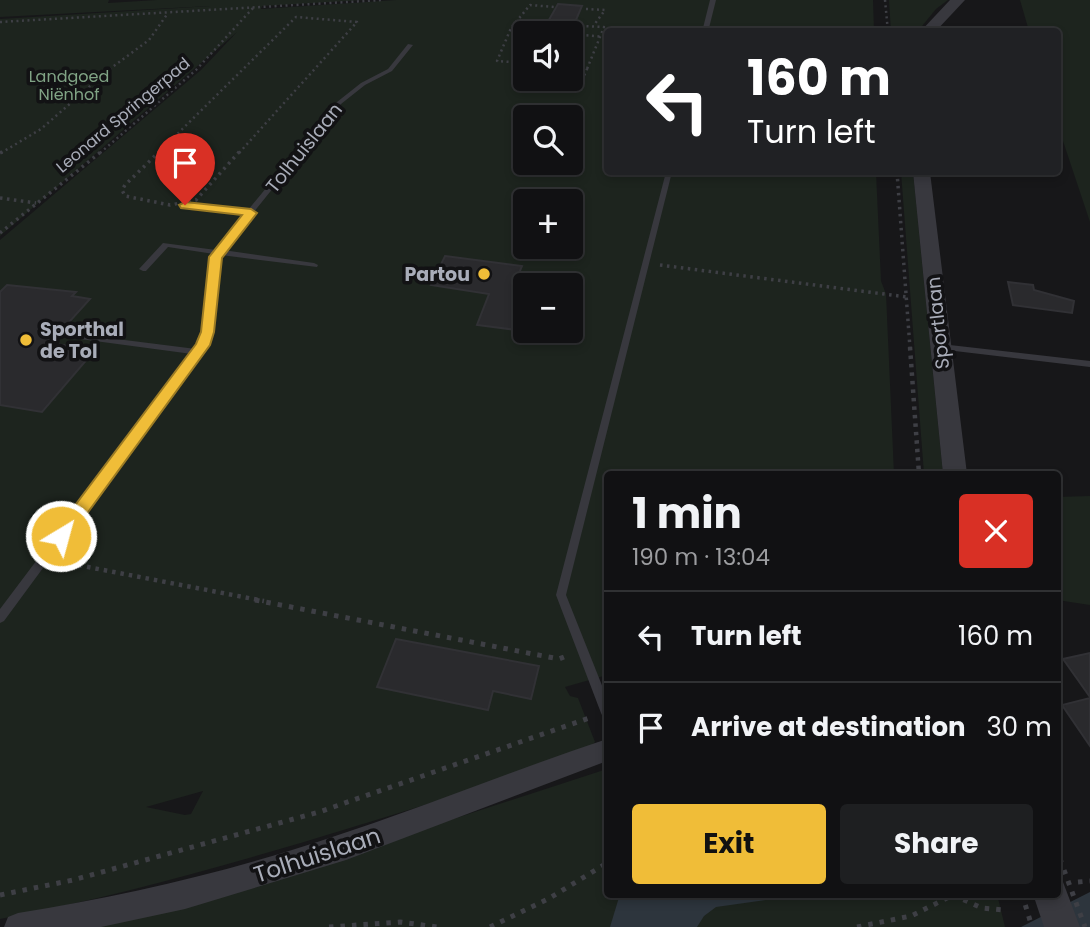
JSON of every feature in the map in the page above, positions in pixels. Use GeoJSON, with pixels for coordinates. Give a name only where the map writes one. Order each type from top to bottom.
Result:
{"type":"FeatureCollection","features":[{"type":"Feature","properties":{"kind":"street"},"geometry":{"type":"LineString","coordinates":[[931,28],[943,12],[959,0]]}},
{"type":"Feature","properties":{"kind":"street","name":"Sportlaan"},"geometry":{"type":"LineString","coordinates":[[921,175],[955,471]]}},
{"type":"Feature","properties":{"kind":"street","name":"Tolhuislaan"},"geometry":{"type":"LineString","coordinates":[[18,927],[111,912],[286,866],[376,837],[604,751]]}},
{"type":"Feature","properties":{"kind":"street"},"geometry":{"type":"LineString","coordinates":[[1062,927],[1064,882]]}},
{"type":"Feature","properties":{"kind":"lane"},"geometry":{"type":"LineString","coordinates":[[706,28],[713,0]]}},
{"type":"Feature","properties":{"kind":"lane","name":"Tolhuislaan"},"geometry":{"type":"LineString","coordinates":[[0,618],[198,352],[208,332],[213,267],[219,251],[339,103],[363,84],[390,70],[410,45]]}},
{"type":"Feature","properties":{"kind":"lane"},"geometry":{"type":"LineString","coordinates":[[604,705],[561,595],[668,175]]}},
{"type":"Feature","properties":{"kind":"lane"},"geometry":{"type":"LineString","coordinates":[[185,205],[251,213]]}},
{"type":"Feature","properties":{"kind":"lane"},"geometry":{"type":"LineString","coordinates":[[143,269],[166,245],[314,265]]}},
{"type":"Feature","properties":{"kind":"lane"},"geometry":{"type":"LineString","coordinates":[[80,335],[198,352]]}},
{"type":"Feature","properties":{"kind":"lane"},"geometry":{"type":"LineString","coordinates":[[941,347],[1090,364]]}},
{"type":"Feature","properties":{"kind":"path"},"geometry":{"type":"LineString","coordinates":[[0,22],[382,0]]}},
{"type":"Feature","properties":{"kind":"path"},"geometry":{"type":"LineString","coordinates":[[885,0],[888,28]]}},
{"type":"Feature","properties":{"kind":"path"},"geometry":{"type":"LineString","coordinates":[[517,21],[530,5],[554,7]]}},
{"type":"Feature","properties":{"kind":"path","name":"Leonard Springerpad"},"geometry":{"type":"LineString","coordinates":[[0,233],[190,75],[231,35],[254,7]]}},
{"type":"Feature","properties":{"kind":"path"},"geometry":{"type":"LineString","coordinates":[[586,9],[605,10],[598,23],[591,26]]}},
{"type":"Feature","properties":{"kind":"path"},"geometry":{"type":"LineString","coordinates":[[0,153],[41,129],[111,68],[149,40],[169,12]]}},
{"type":"Feature","properties":{"kind":"path"},"geometry":{"type":"LineString","coordinates":[[296,17],[357,22],[196,200],[185,205],[133,198],[125,195],[122,190],[296,17]]}},
{"type":"Feature","properties":{"kind":"path"},"geometry":{"type":"LineString","coordinates":[[513,26],[497,61],[513,62]]}},
{"type":"Feature","properties":{"kind":"path"},"geometry":{"type":"LineString","coordinates":[[583,26],[604,27],[583,78]]}},
{"type":"Feature","properties":{"kind":"path"},"geometry":{"type":"LineString","coordinates":[[583,34],[604,36]]}},
{"type":"Feature","properties":{"kind":"path"},"geometry":{"type":"LineString","coordinates":[[583,69],[587,69]]}},
{"type":"Feature","properties":{"kind":"path","name":"Sportlaan"},"geometry":{"type":"LineString","coordinates":[[897,175],[919,471]]}},
{"type":"Feature","properties":{"kind":"path"},"geometry":{"type":"LineString","coordinates":[[0,198],[37,203]]}},
{"type":"Feature","properties":{"kind":"path"},"geometry":{"type":"LineString","coordinates":[[645,264],[907,297]]}},
{"type":"Feature","properties":{"kind":"path"},"geometry":{"type":"LineString","coordinates":[[45,558],[559,659],[583,650]]}},
{"type":"Feature","properties":{"kind":"path"},"geometry":{"type":"LineString","coordinates":[[0,895],[73,880],[319,812],[604,714]]}},
{"type":"Feature","properties":{"kind":"path"},"geometry":{"type":"LineString","coordinates":[[490,927],[548,899],[604,865]]}},
{"type":"Feature","properties":{"kind":"path"},"geometry":{"type":"LineString","coordinates":[[1085,927],[1064,882],[1090,881]]}},
{"type":"Feature","properties":{"kind":"path"},"geometry":{"type":"LineString","coordinates":[[857,927],[911,916],[945,898]]}},
{"type":"Feature","properties":{"kind":"path"},"geometry":{"type":"LineString","coordinates":[[961,898],[982,908],[1004,910]]}},
{"type":"Feature","properties":{"kind":"path"},"geometry":{"type":"LineString","coordinates":[[1023,898],[1032,927]]}},
{"type":"Feature","properties":{"kind":"path"},"geometry":{"type":"LineString","coordinates":[[329,927],[400,922],[437,927]]}},
{"type":"Feature","properties":{"kind":"green space","name":"Landgoed Niënhof"},"geometry":{"type":"Polygon","coordinates":[[[0,0],[109,0],[108,3],[157,0],[366,0],[262,6],[261,9],[396,0],[873,0],[874,28],[604,28],[604,175],[876,175],[881,281],[886,294],[894,471],[604,471],[604,676],[565,687],[570,696],[578,698],[595,742],[584,751],[526,775],[281,849],[113,894],[0,919],[0,240],[201,70],[237,32],[0,236],[0,19],[211,6],[0,17],[0,0]],[[203,791],[146,807],[191,814],[203,791]]]}},
{"type":"Feature","properties":{"kind":"green space"},"geometry":{"type":"Polygon","coordinates":[[[889,0],[948,0],[936,9],[920,28],[891,28],[889,0]]]}},
{"type":"Feature","properties":{"kind":"green space"},"geometry":{"type":"Polygon","coordinates":[[[1020,0],[1090,0],[1090,222],[1061,135],[1061,28],[1028,28],[1020,0]]]}},
{"type":"Feature","properties":{"kind":"green space"},"geometry":{"type":"Polygon","coordinates":[[[901,175],[913,175],[943,471],[924,471],[901,175]]]}},
{"type":"Feature","properties":{"kind":"green space"},"geometry":{"type":"Polygon","coordinates":[[[1090,496],[1090,605],[1061,601],[1061,497],[1090,496]]]}},
{"type":"Feature","properties":{"kind":"green space"},"geometry":{"type":"Polygon","coordinates":[[[604,770],[604,898],[998,898],[1005,927],[73,927],[179,908],[604,770]]]}},
{"type":"Feature","properties":{"kind":"shaded area"},"geometry":{"type":"Polygon","coordinates":[[[1090,892],[1090,927],[1021,927],[1090,892]]]}},
{"type":"Feature","properties":{"kind":"shaded area"},"geometry":{"type":"Polygon","coordinates":[[[619,898],[780,898],[716,907],[704,916],[697,927],[610,927],[619,898]]]}},
{"type":"Feature","properties":{"kind":"building"},"geometry":{"type":"Polygon","coordinates":[[[558,4],[582,6],[576,21],[548,21],[558,4]]]}},
{"type":"Feature","properties":{"kind":"building"},"geometry":{"type":"Polygon","coordinates":[[[445,256],[522,266],[519,273],[513,273],[513,330],[477,325],[489,294],[431,285],[445,256]]]}},
{"type":"Feature","properties":{"kind":"building"},"geometry":{"type":"Polygon","coordinates":[[[1008,282],[1033,285],[1034,290],[1074,301],[1072,313],[1013,305],[1008,282]]]}},
{"type":"Feature","properties":{"kind":"building","name":"Sporthal de Tol"},"geometry":{"type":"Polygon","coordinates":[[[7,285],[76,292],[72,296],[90,299],[50,343],[95,350],[42,412],[0,405],[0,292],[7,285]]]}},
{"type":"Feature","properties":{"kind":"building"},"geometry":{"type":"Polygon","coordinates":[[[396,639],[539,666],[531,699],[493,691],[488,710],[377,687],[396,639]]]}},
{"type":"Feature","properties":{"kind":"building"},"geometry":{"type":"Polygon","coordinates":[[[1090,653],[1090,697],[1063,659],[1090,653]]]}},
{"type":"Feature","properties":{"kind":"building"},"geometry":{"type":"Polygon","coordinates":[[[1090,698],[1090,746],[1062,705],[1090,698]]]}},
{"type":"Feature","properties":{"kind":"place","name":"Partou"},"geometry":{"type":"Point","coordinates":[484,274]}},
{"type":"Feature","properties":{"kind":"place","name":"Sporthal de Tol"},"geometry":{"type":"Point","coordinates":[26,340]}},
{"type":"Feature","properties":{"kind":"route"},"geometry":{"type":"LineString","coordinates":[[61,536],[203,345],[208,332],[216,257],[251,213],[185,205]]}}]}
